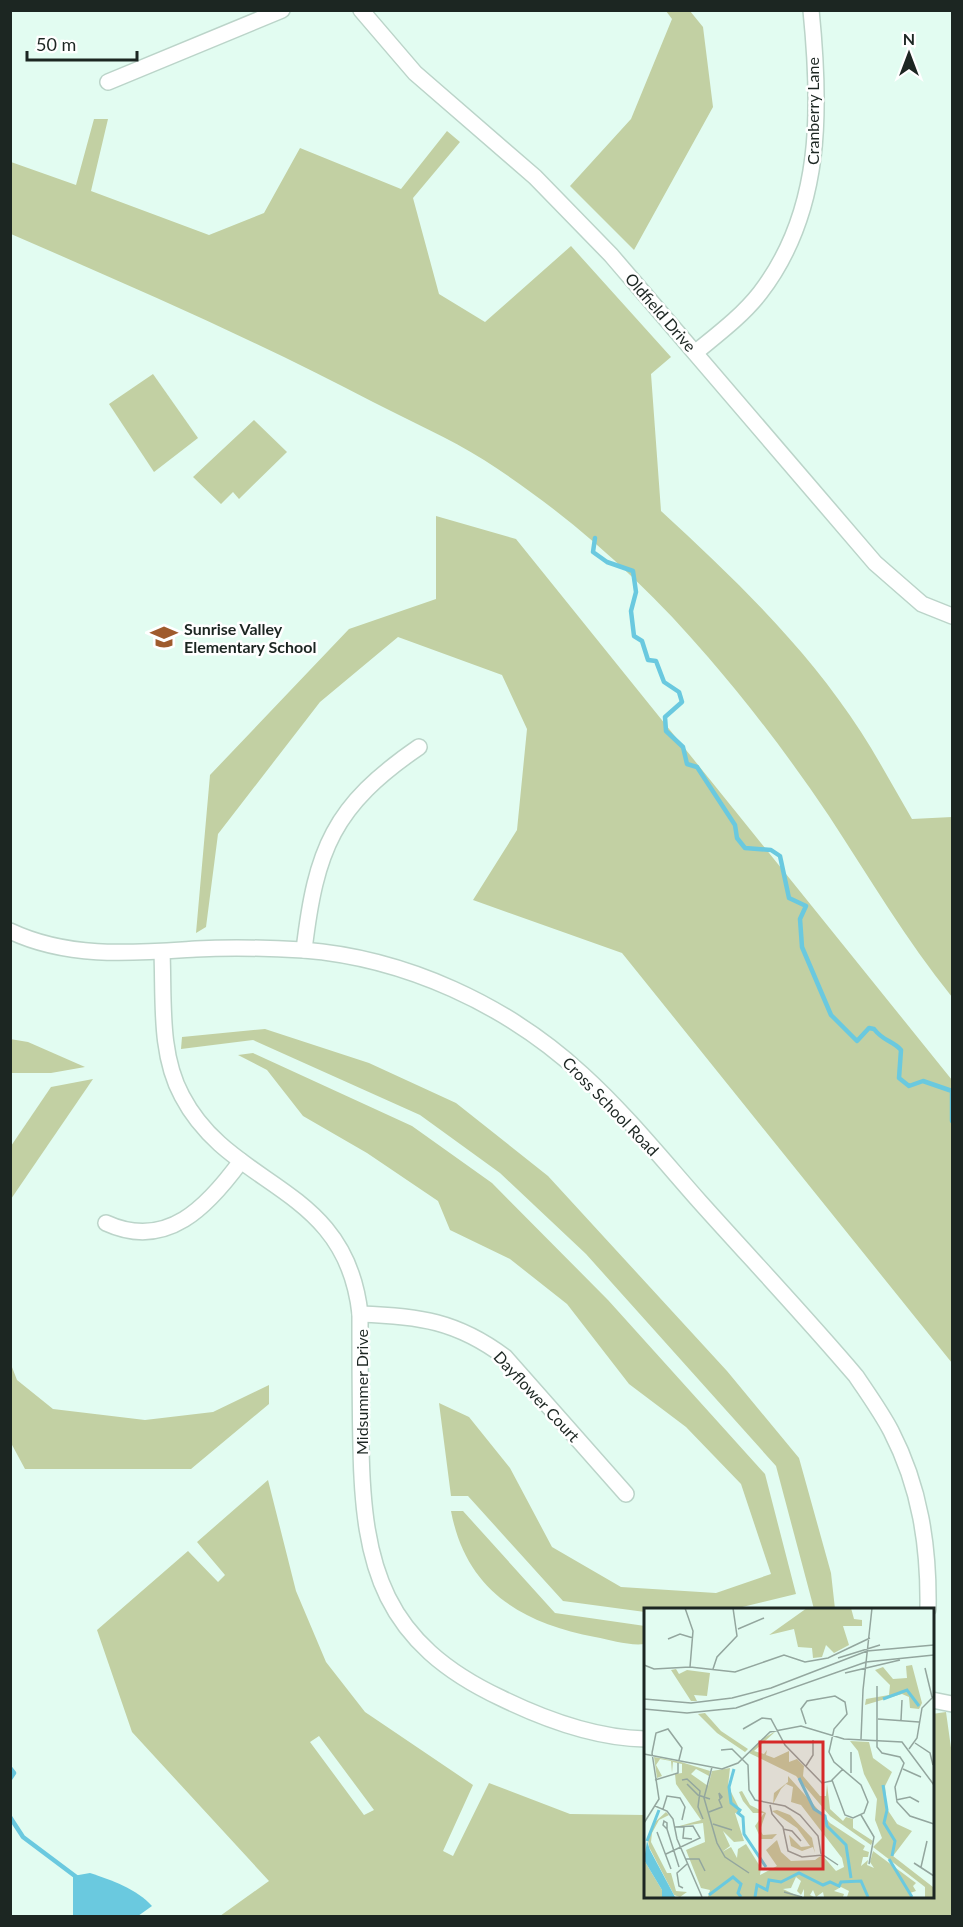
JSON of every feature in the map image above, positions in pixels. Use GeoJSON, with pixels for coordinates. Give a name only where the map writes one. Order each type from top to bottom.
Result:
{"type":"FeatureCollection","features":[{"type":"Feature","properties":{"kind":"street"},"geometry":{"type":"LineString","coordinates":[[108,82],[282,10]]}},
{"type":"Feature","properties":{"kind":"street","name":"Oldfield Drive"},"geometry":{"type":"LineString","coordinates":[[362,10],[415,73],[488,135],[564,205],[696,352],[875,563],[922,604],[952,616]]}},
{"type":"Feature","properties":{"kind":"street","name":"Cranberry Lane"},"geometry":{"type":"LineString","coordinates":[[696,352],[720,333],[759,294],[789,247],[800,220],[814,158],[816,112],[811,10]]}},
{"type":"Feature","properties":{"kind":"street"},"geometry":{"type":"LineString","coordinates":[[304,950],[310,893],[331,836],[370,783],[419,747]]}},
{"type":"Feature","properties":{"kind":"street","name":"Cross School Road"},"geometry":{"type":"LineString","coordinates":[[10,931],[42,943],[73,950],[162,953],[240,948],[304,950],[341,955],[387,966],[456,991],[495,1010],[557,1052],[607,1099],[856,1376],[890,1429],[916,1494],[924,1530],[928,1566],[928,1608]]}},
{"type":"Feature","properties":{"kind":"street","name":"Midsummer Drive"},"geometry":{"type":"LineString","coordinates":[[162,953],[166,1035],[172,1075],[193,1116],[221,1146],[318,1218],[332,1234],[355,1284],[360,1314],[363,1518],[377,1575],[399,1618],[435,1658],[484,1690],[562,1724],[600,1733],[644,1739]]}},
{"type":"Feature","properties":{"kind":"street"},"geometry":{"type":"LineString","coordinates":[[106,1223],[120,1229],[149,1232],[162,1230],[181,1222],[222,1187],[241,1161]]}},
{"type":"Feature","properties":{"kind":"street","name":"Dayflower Court"},"geometry":{"type":"LineString","coordinates":[[360,1314],[402,1316],[436,1321],[463,1330],[484,1341],[505,1357],[626,1494]]}},
{"type":"Feature","properties":{"kind":"street"},"geometry":{"type":"LineString","coordinates":[[933,1700],[952,1704]]}},
{"type":"Feature","properties":{"kind":"green space"},"geometry":{"type":"Polygon","coordinates":[[[666,11],[690,11],[703,27],[713,107],[634,250],[570,186],[631,119],[672,19],[666,11]]]}},
{"type":"Feature","properties":{"kind":"green space"},"geometry":{"type":"Polygon","coordinates":[[[94,119],[108,119],[91,191],[209,235],[264,213],[300,148],[401,189],[447,131],[460,142],[413,198],[439,294],[485,322],[571,246],[671,357],[651,374],[661,511],[742,588],[817,671],[861,732],[912,819],[952,817],[952,997],[903,931],[815,795],[740,696],[658,602],[574,526],[515,481],[471,452],[443,437],[239,336],[11,234],[11,162],[76,185],[94,119]]]}},
{"type":"Feature","properties":{"kind":"green space"},"geometry":{"type":"Polygon","coordinates":[[[153,374],[198,438],[154,472],[109,404],[153,374]]]}},
{"type":"Feature","properties":{"kind":"green space"},"geometry":{"type":"Polygon","coordinates":[[[254,420],[287,452],[239,499],[233,492],[221,504],[193,477],[254,420]]]}},
{"type":"Feature","properties":{"kind":"green space"},"geometry":{"type":"Polygon","coordinates":[[[436,516],[516,539],[952,1080],[952,1363],[622,953],[473,900],[517,830],[527,729],[502,675],[398,637],[320,702],[218,834],[206,927],[196,933],[210,775],[349,629],[436,599],[436,516]]]}},
{"type":"Feature","properties":{"kind":"green space"},"geometry":{"type":"Polygon","coordinates":[[[265,1029],[369,1063],[456,1103],[548,1176],[727,1371],[799,1458],[831,1573],[835,1608],[814,1608],[776,1466],[586,1254],[500,1173],[420,1115],[253,1040],[181,1049],[182,1037],[265,1029]]]}},
{"type":"Feature","properties":{"kind":"green space"},"geometry":{"type":"Polygon","coordinates":[[[10,1039],[28,1042],[85,1067],[51,1073],[11,1073],[10,1039]]]}},
{"type":"Feature","properties":{"kind":"green space"},"geometry":{"type":"Polygon","coordinates":[[[253,1053],[412,1126],[492,1183],[608,1300],[765,1474],[796,1594],[738,1608],[644,1608],[644,1612],[563,1601],[468,1496],[451,1496],[439,1403],[469,1417],[510,1468],[552,1547],[621,1587],[716,1593],[771,1574],[741,1484],[686,1427],[629,1384],[567,1304],[510,1259],[450,1230],[438,1201],[367,1153],[303,1116],[267,1070],[238,1055],[253,1053]]]}},
{"type":"Feature","properties":{"kind":"green space"},"geometry":{"type":"Polygon","coordinates":[[[93,1079],[11,1199],[11,1146],[51,1087],[93,1079]]]}},
{"type":"Feature","properties":{"kind":"green space"},"geometry":{"type":"Polygon","coordinates":[[[10,1362],[17,1380],[53,1409],[145,1420],[213,1412],[269,1385],[269,1404],[191,1469],[25,1469],[11,1443],[10,1362]]]}},
{"type":"Feature","properties":{"kind":"green space"},"geometry":{"type":"Polygon","coordinates":[[[268,1480],[296,1591],[326,1662],[365,1712],[473,1785],[443,1851],[453,1856],[489,1783],[570,1814],[644,1815],[644,1897],[933,1897],[933,1714],[946,1712],[952,1755],[952,1916],[220,1916],[269,1881],[132,1732],[97,1630],[188,1551],[218,1582],[225,1575],[197,1542],[268,1480]],[[319,1736],[310,1742],[364,1815],[374,1810],[319,1736]]]}},
{"type":"Feature","properties":{"kind":"green space"},"geometry":{"type":"Polygon","coordinates":[[[451,1511],[463,1511],[555,1613],[644,1626],[644,1644],[620,1642],[568,1631],[543,1623],[521,1612],[484,1582],[469,1562],[458,1539],[451,1511]]]}},
{"type":"Feature","properties":{"kind":"water"},"geometry":{"type":"Polygon","coordinates":[[[90,1873],[131,1890],[152,1906],[138,1916],[73,1916],[73,1876],[90,1873]]]}},
{"type":"Feature","properties":{"kind":"waterway"},"geometry":{"type":"LineString","coordinates":[[595,538],[593,552],[607,562],[633,571],[636,592],[631,611],[634,636],[642,641],[648,660],[656,661],[664,682],[679,692],[682,702],[665,717],[666,731],[683,747],[687,764],[697,767],[735,825],[737,838],[745,848],[771,850],[780,856],[789,898],[806,906],[800,919],[802,947],[831,1015],[857,1041],[869,1028],[874,1029],[898,1047],[901,1050],[899,1078],[909,1086],[923,1081],[952,1091],[952,1121]]}},
{"type":"Feature","properties":{"kind":"waterway"},"geometry":{"type":"LineString","coordinates":[[10,1768],[14,1773],[10,1779]]}},
{"type":"Feature","properties":{"kind":"waterway"},"geometry":{"type":"LineString","coordinates":[[10,1817],[23,1837],[79,1879]]}},
{"type":"Feature","properties":{"kind":"place","name":"Sunrise Valley Elementary School"},"geometry":{"type":"Point","coordinates":[164,637]}}]}
